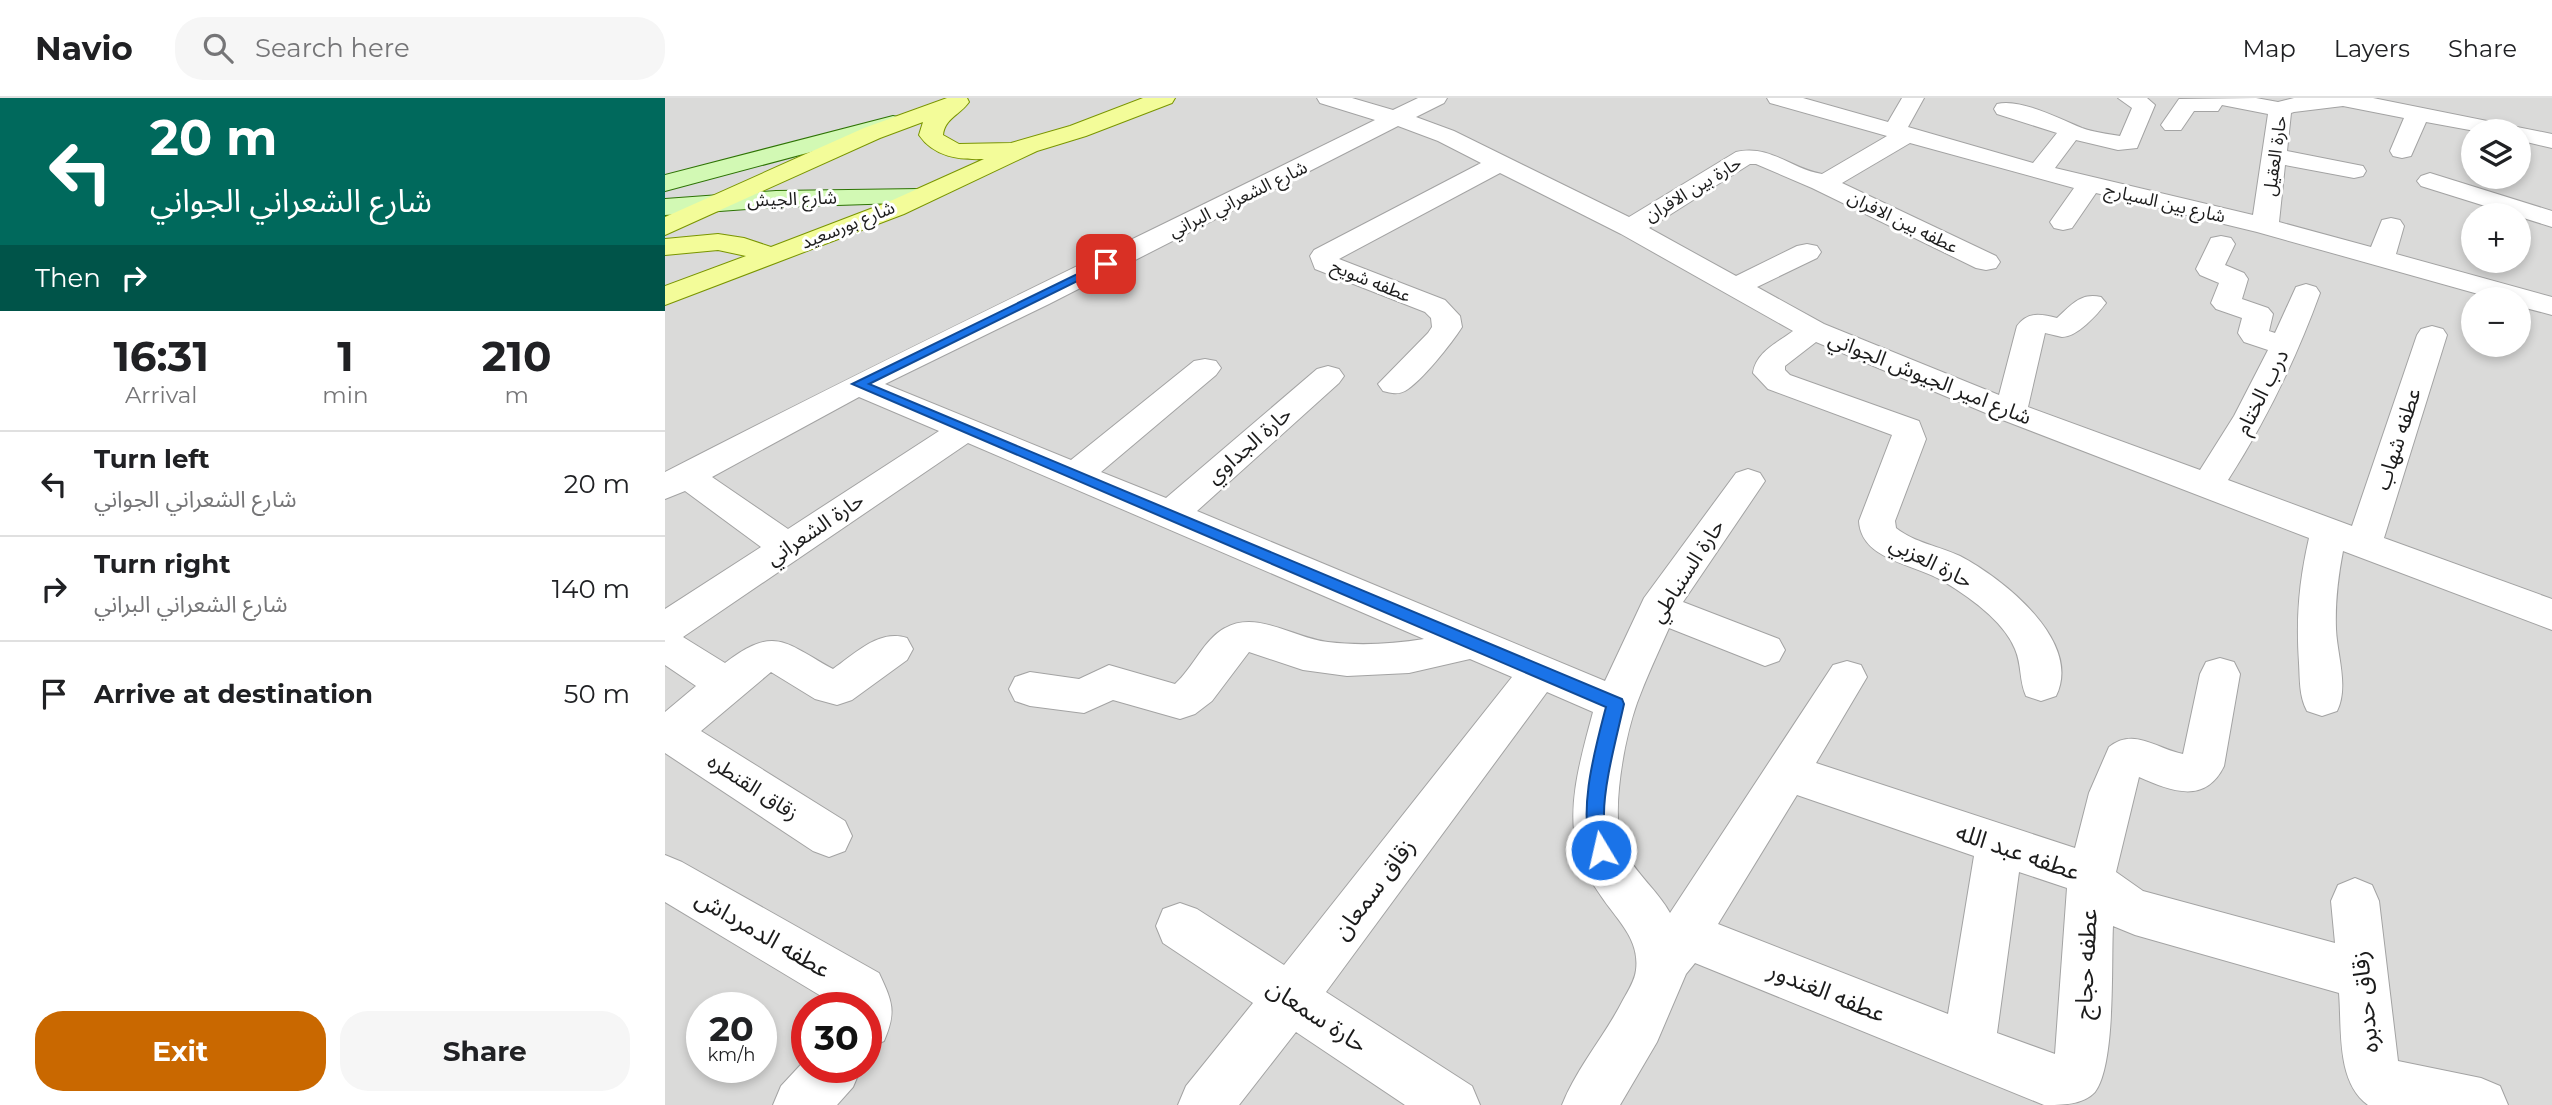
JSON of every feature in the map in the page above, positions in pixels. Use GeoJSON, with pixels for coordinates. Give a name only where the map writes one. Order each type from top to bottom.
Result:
{"type":"FeatureCollection","features":[{"type":"Feature","properties":{"kind":"main road"},"geometry":{"type":"LineString","coordinates":[[964,100],[931,124],[929,131],[937,144],[975,153],[1028,147],[1164,98]]}},
{"type":"Feature","properties":{"kind":"main road"},"geometry":{"type":"LineString","coordinates":[[665,227],[902,121],[964,100]]}},
{"type":"Feature","properties":{"kind":"main road","name":"شارع الجيش"},"geometry":{"type":"LineString","coordinates":[[665,183],[902,121]]}},
{"type":"Feature","properties":{"kind":"main road","name":"شارع بورسعيد"},"geometry":{"type":"LineString","coordinates":[[665,296],[920,197],[1028,147]]}},
{"type":"Feature","properties":{"kind":"main road","name":"شارع الجيش"},"geometry":{"type":"LineString","coordinates":[[665,207],[720,202],[920,197]]}},
{"type":"Feature","properties":{"kind":"main road"},"geometry":{"type":"LineString","coordinates":[[665,247],[723,242],[756,249],[769,257]]}},
{"type":"Feature","properties":{"kind":"street","name":"شارع امير الجيوش الجواني"},"geometry":{"type":"LineString","coordinates":[[1328,98],[1424,127],[1500,163],[1630,228],[1813,330],[2011,412],[2552,615]]}},
{"type":"Feature","properties":{"kind":"street","name":"شارع الشعراني البراني"},"geometry":{"type":"LineString","coordinates":[[676,481],[859,384],[1399,119],[1436,98]]}},
{"type":"Feature","properties":{"kind":"street","name":"شارع بين السيارج"},"geometry":{"type":"LineString","coordinates":[[1778,98],[2039,172],[2265,226],[2552,306]]}},
{"type":"Feature","properties":{"kind":"street"},"geometry":{"type":"LineString","coordinates":[[1820,182],[1826,182],[1901,133],[1913,98]]}},
{"type":"Feature","properties":{"kind":"street"},"geometry":{"type":"LineString","coordinates":[[2005,109],[2063,126],[2073,133],[2118,144],[2129,144],[2144,103],[2129,98]]}},
{"type":"Feature","properties":{"kind":"street"},"geometry":{"type":"LineString","coordinates":[[2173,125],[2187,104],[2210,106],[2212,98]]}},
{"type":"Feature","properties":{"kind":"street"},"geometry":{"type":"LineString","coordinates":[[2218,98],[2280,109]]}},
{"type":"Feature","properties":{"kind":"street"},"geometry":{"type":"LineString","coordinates":[[2474,119],[2476,98]]}},
{"type":"Feature","properties":{"kind":"street","name":"حارة العقيل"},"geometry":{"type":"LineString","coordinates":[[2265,226],[2280,109],[2288,105],[2338,104],[2410,132],[2461,134]]}},
{"type":"Feature","properties":{"kind":"street"},"geometry":{"type":"LineString","coordinates":[[2039,172],[2068,134],[2073,133]]}},
{"type":"Feature","properties":{"kind":"street"},"geometry":{"type":"LineString","coordinates":[[2531,136],[2552,141]]}},
{"type":"Feature","properties":{"kind":"street"},"geometry":{"type":"LineString","coordinates":[[2531,155],[2552,159]]}},
{"type":"Feature","properties":{"kind":"street"},"geometry":{"type":"LineString","coordinates":[[2274,156],[2354,171]]}},
{"type":"Feature","properties":{"kind":"street","name":"حارة بين الافران"},"geometry":{"type":"LineString","coordinates":[[1630,228],[1745,157],[1763,159],[1820,182]]}},
{"type":"Feature","properties":{"kind":"street","name":"عطفه شويح"},"geometry":{"type":"LineString","coordinates":[[1394,384],[1439,339],[1447,327],[1445,316],[1435,306],[1325,263],[1324,256],[1500,163]]}},
{"type":"Feature","properties":{"kind":"street"},"geometry":{"type":"LineString","coordinates":[[2430,181],[2552,219]]}},
{"type":"Feature","properties":{"kind":"street","name":"عطفه بين الافران"},"geometry":{"type":"LineString","coordinates":[[1820,182],[1986,262]]}},
{"type":"Feature","properties":{"kind":"street"},"geometry":{"type":"LineString","coordinates":[[2063,222],[2088,185]]}},
{"type":"Feature","properties":{"kind":"street"},"geometry":{"type":"LineString","coordinates":[[2381,258],[2391,226]]}},
{"type":"Feature","properties":{"kind":"street"},"geometry":{"type":"LineString","coordinates":[[2221,244],[2210,267],[2214,272],[2234,279],[2226,303],[2258,314],[2253,333],[2255,337],[2286,346]]}},
{"type":"Feature","properties":{"kind":"street"},"geometry":{"type":"LineString","coordinates":[[1735,287],[1807,251]]}},
{"type":"Feature","properties":{"kind":"street","name":"درب الختام"},"geometry":{"type":"LineString","coordinates":[[2208,485],[2236,443],[2286,346],[2306,293]]}},
{"type":"Feature","properties":{"kind":"street"},"geometry":{"type":"LineString","coordinates":[[2011,412],[2032,326],[2039,322],[2063,328],[2091,303]]}},
{"type":"Feature","properties":{"kind":"street","name":"حارة العزبي"},"geometry":{"type":"LineString","coordinates":[[1813,330],[1770,363],[1769,373],[1779,382],[1907,429],[1909,439],[1877,521],[1877,530],[1883,538],[1895,545],[1935,560],[1972,581],[2005,608],[2031,639],[2040,662],[2041,684]]}},
{"type":"Feature","properties":{"kind":"street","name":"عطفه شهاب"},"geometry":{"type":"LineString","coordinates":[[2322,699],[2316,629],[2317,589],[2346,536],[2432,335]]}},
{"type":"Feature","properties":{"kind":"street"},"geometry":{"type":"LineString","coordinates":[[1075,475],[1205,368]]}},
{"type":"Feature","properties":{"kind":"street","name":"حارة الجداوي"},"geometry":{"type":"LineString","coordinates":[[1171,514],[1328,376]]}},
{"type":"Feature","properties":{"kind":"street"},"geometry":{"type":"LineString","coordinates":[[859,384],[1616,704]]}},
{"type":"Feature","properties":{"kind":"street","name":"حارة الشعراني"},"geometry":{"type":"LineString","coordinates":[[665,629],[965,429]]}},
{"type":"Feature","properties":{"kind":"street"},"geometry":{"type":"LineString","coordinates":[[676,481],[788,548]]}},
{"type":"Feature","properties":{"kind":"street","name":"حارة السنباطي"},"geometry":{"type":"LineString","coordinates":[[1673,953],[1661,946],[1653,925],[1612,874],[1601,850],[1595,818],[1605,745],[1616,704],[1658,608],[1748,481]]}},
{"type":"Feature","properties":{"kind":"street"},"geometry":{"type":"LineString","coordinates":[[1658,608],[1765,650]]}},
{"type":"Feature","properties":{"kind":"street"},"geometry":{"type":"LineString","coordinates":[[1030,689],[1084,696],[1109,682],[1180,702],[1191,696],[1237,640],[1249,636],[1291,652],[1335,660],[1369,662],[1428,656],[1472,643]]}},
{"type":"Feature","properties":{"kind":"street"},"geometry":{"type":"LineString","coordinates":[[665,645],[721,681],[723,686],[769,655],[774,655],[830,687],[837,688],[893,649]]}},
{"type":"Feature","properties":{"kind":"street","name":"زقاق سمعان"},"geometry":{"type":"LineString","coordinates":[[1205,1105],[1290,999],[1539,672]]}},
{"type":"Feature","properties":{"kind":"street","name":"عطفه حجاج"},"geometry":{"type":"LineString","coordinates":[[2081,1059],[2091,877],[2111,793],[2124,760],[2135,755],[2179,773],[2191,774],[2202,766],[2220,674]]}},
{"type":"Feature","properties":{"kind":"street"},"geometry":{"type":"LineString","coordinates":[[1589,1105],[1640,1026],[1673,953],[1847,677]]}},
{"type":"Feature","properties":{"kind":"street","name":"زقاق القنطره"},"geometry":{"type":"LineString","coordinates":[[723,686],[679,725],[675,733],[677,738],[829,836]]}},
{"type":"Feature","properties":{"kind":"street","name":"عطفه عبد الله"},"geometry":{"type":"LineString","coordinates":[[1788,773],[2071,868],[2091,877],[2103,892],[2135,912],[2361,975]]}},
{"type":"Feature","properties":{"kind":"street"},"geometry":{"type":"LineString","coordinates":[[1969,1049],[1999,845]]}},
{"type":"Feature","properties":{"kind":"street","name":"عطفه الدمرداش"},"geometry":{"type":"LineString","coordinates":[[665,877],[840,992]]}},
{"type":"Feature","properties":{"kind":"street","name":"زقاق حدبره"},"geometry":{"type":"LineString","coordinates":[[2355,901],[2372,1070],[2378,1079],[2400,1089],[2481,1105]]}},
{"type":"Feature","properties":{"kind":"street","name":"حارة سمعان"},"geometry":{"type":"LineString","coordinates":[[1180,926],[1453,1105]]}},
{"type":"Feature","properties":{"kind":"street","name":"عطفه الغندور"},"geometry":{"type":"LineString","coordinates":[[1673,953],[1969,1049],[2057,1081],[2064,1082],[2076,1073],[2081,1059]]}},
{"type":"Feature","properties":{"kind":"street"},"geometry":{"type":"LineString","coordinates":[[800,1105],[820,1083]]}},
{"type":"Feature","properties":{"kind":"shaded area"},"geometry":{"type":"Polygon","coordinates":[[[665,98],[2552,98],[2552,1105],[665,1105],[665,98]]]}},
{"type":"Feature","properties":{"kind":"route"},"geometry":{"type":"LineString","coordinates":[[1106,264],[859,384],[1616,704],[1605,745],[1595,818],[1601,850]]}}]}
